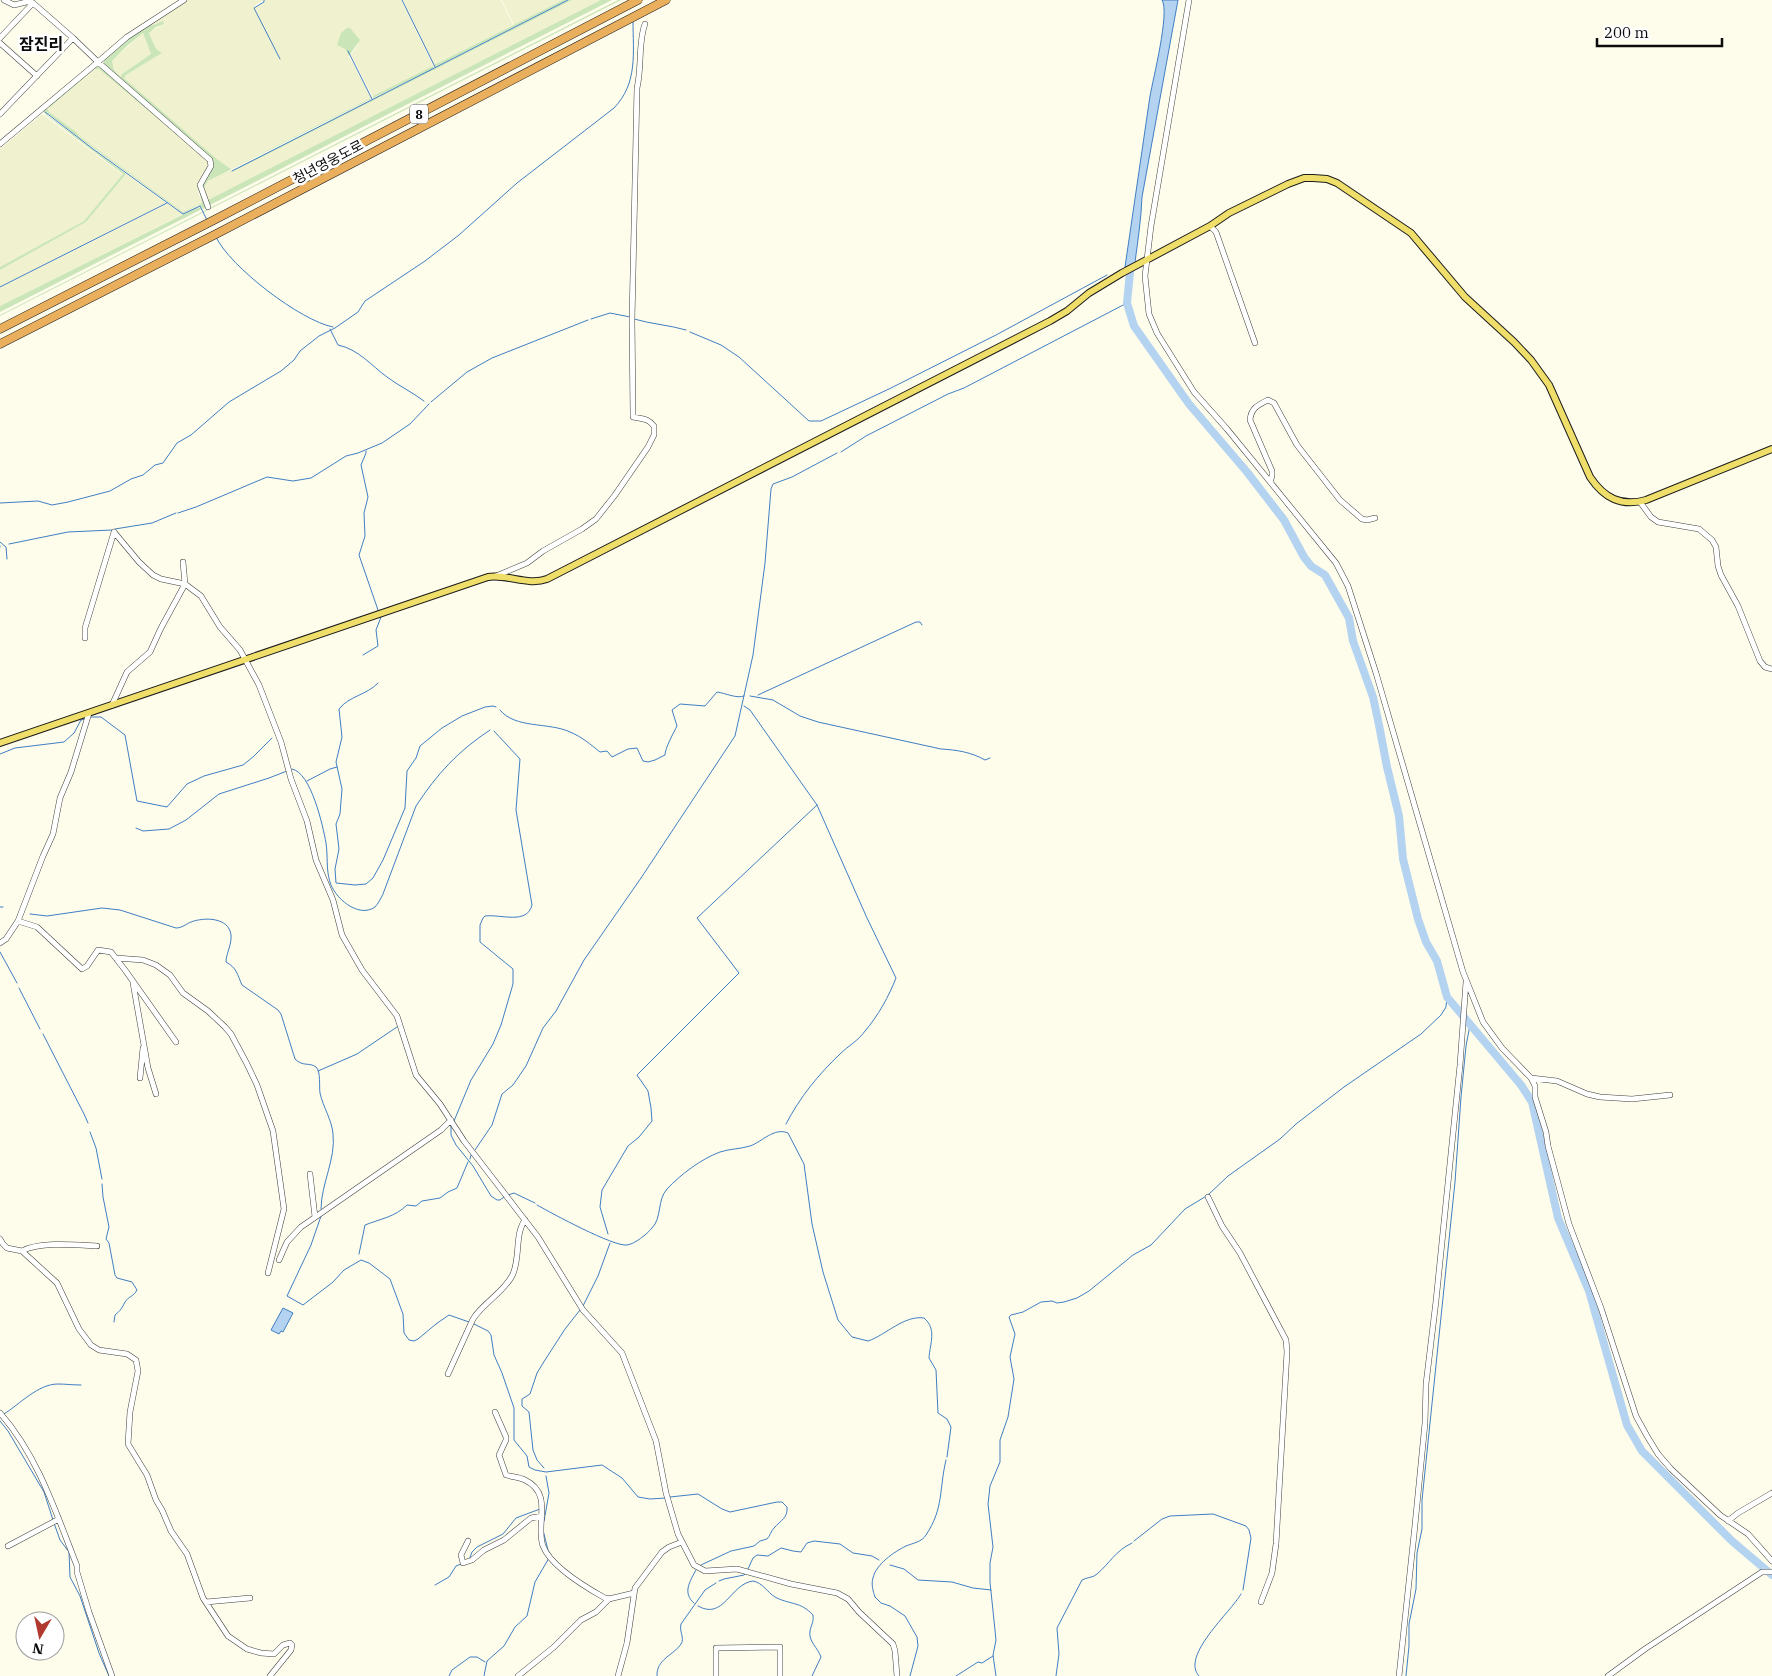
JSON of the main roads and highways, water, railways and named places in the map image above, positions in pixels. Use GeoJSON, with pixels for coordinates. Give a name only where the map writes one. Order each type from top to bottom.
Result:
{"type":"FeatureCollection","features":[{"type":"Feature","properties":{"kind":"highway","name":"청년영웅도로"},"geometry":{"type":"LineString","coordinates":[[0,330],[638,0]]}},
{"type":"Feature","properties":{"kind":"highway","name":"청년영웅도로"},"geometry":{"type":"LineString","coordinates":[[0,344],[666,0]]}},
{"type":"Feature","properties":{"kind":"main road"},"geometry":{"type":"LineString","coordinates":[[0,742],[495,576],[532,581],[547,579],[1050,321],[1122,273],[1210,226],[1229,213],[1304,178],[1327,179],[1342,186],[1411,233],[1465,297],[1514,342],[1536,366],[1549,386],[1590,477],[1597,486],[1617,501],[1628,503],[1640,502],[1772,449]]}},
{"type":"Feature","properties":{"kind":"water"},"geometry":{"type":"Polygon","coordinates":[[[1162,0],[1178,0],[1142,197],[1135,262],[1125,267],[1150,96],[1163,31],[1164,7],[1162,0]]]}},
{"type":"Feature","properties":{"kind":"water"},"geometry":{"type":"Polygon","coordinates":[[[283,1308],[293,1313],[283,1332],[281,1331],[279,1334],[271,1330],[283,1308]]]}},
{"type":"Feature","properties":{"kind":"waterway"},"geometry":{"type":"LineString","coordinates":[[264,0],[264,2],[254,8],[280,59]]}},
{"type":"Feature","properties":{"kind":"waterway"},"geometry":{"type":"LineString","coordinates":[[402,0],[435,67]]}},
{"type":"Feature","properties":{"kind":"waterway"},"geometry":{"type":"LineString","coordinates":[[232,171],[568,0]]}},
{"type":"Feature","properties":{"kind":"waterway"},"geometry":{"type":"LineString","coordinates":[[0,503],[38,501],[52,505],[68,502],[110,491],[131,479],[143,475],[155,465],[163,463],[177,443],[191,435],[229,402],[281,371],[294,360],[300,351],[319,336],[335,328],[358,312],[365,301],[425,261],[459,235],[517,183],[614,108],[622,98],[631,78],[633,21]]}},
{"type":"Feature","properties":{"kind":"waterway"},"geometry":{"type":"LineString","coordinates":[[348,51],[372,99]]}},
{"type":"Feature","properties":{"kind":"waterway"},"geometry":{"type":"LineString","coordinates":[[45,112],[183,214],[200,206],[207,220]]}},
{"type":"Feature","properties":{"kind":"waterway"},"geometry":{"type":"LineString","coordinates":[[0,287],[167,203]]}},
{"type":"Feature","properties":{"kind":"waterway"},"geometry":{"type":"LineString","coordinates":[[216,237],[236,263],[268,291],[303,315],[333,327]]}},
{"type":"Feature","properties":{"kind":"waterway"},"geometry":{"type":"LineString","coordinates":[[1131,262],[1127,303],[1134,326],[1189,404],[1247,472],[1284,520],[1304,557],[1311,566],[1325,575],[1349,618],[1353,641],[1373,697],[1399,816],[1403,859],[1418,919],[1426,942],[1437,961],[1447,997],[1521,1085],[1532,1102],[1558,1218],[1589,1291],[1627,1425],[1642,1451],[1732,1541],[1772,1575]]}},
{"type":"Feature","properties":{"kind":"waterway"},"geometry":{"type":"LineString","coordinates":[[690,332],[721,345],[739,357],[809,421],[821,421],[996,335],[1107,275]]}},
{"type":"Feature","properties":{"kind":"waterway"},"geometry":{"type":"LineString","coordinates":[[841,452],[866,436],[948,394],[964,388],[1127,303]]}},
{"type":"Feature","properties":{"kind":"waterway"},"geometry":{"type":"LineString","coordinates":[[591,319],[610,313],[630,317]]}},
{"type":"Feature","properties":{"kind":"waterway"},"geometry":{"type":"LineString","coordinates":[[634,319],[686,330]]}},
{"type":"Feature","properties":{"kind":"waterway"},"geometry":{"type":"LineString","coordinates":[[431,402],[467,372],[492,358],[588,320]]}},
{"type":"Feature","properties":{"kind":"waterway"},"geometry":{"type":"LineString","coordinates":[[330,329],[338,345],[352,350],[387,377],[424,401]]}},
{"type":"Feature","properties":{"kind":"waterway"},"geometry":{"type":"LineString","coordinates":[[178,513],[267,477],[293,481],[311,478],[346,456],[382,443],[410,424],[429,404]]}},
{"type":"Feature","properties":{"kind":"waterway"},"geometry":{"type":"LineString","coordinates":[[366,451],[361,465],[368,497],[364,513],[365,536],[359,555],[378,610]]}},
{"type":"Feature","properties":{"kind":"waterway"},"geometry":{"type":"LineString","coordinates":[[475,1150],[492,1125],[502,1094],[513,1085],[526,1066],[543,1028],[556,1011],[584,960],[735,736],[753,655],[773,484],[792,477],[837,453]]}},
{"type":"Feature","properties":{"kind":"waterway"},"geometry":{"type":"LineString","coordinates":[[115,529],[152,523],[176,513]]}},
{"type":"Feature","properties":{"kind":"waterway"},"geometry":{"type":"LineString","coordinates":[[9,544],[68,532],[112,530]]}},
{"type":"Feature","properties":{"kind":"waterway"},"geometry":{"type":"LineString","coordinates":[[0,542],[6,547],[7,559]]}},
{"type":"Feature","properties":{"kind":"waterway"},"geometry":{"type":"LineString","coordinates":[[363,655],[378,646],[376,630],[381,617]]}},
{"type":"Feature","properties":{"kind":"waterway"},"geometry":{"type":"LineString","coordinates":[[758,695],[916,622],[920,622],[922,625]]}},
{"type":"Feature","properties":{"kind":"waterway"},"geometry":{"type":"LineString","coordinates":[[378,683],[348,701],[339,709],[342,737],[336,762],[342,789],[340,814],[336,824],[339,849],[335,869],[336,883],[366,884],[373,878],[383,860],[405,808],[407,771],[416,758],[420,746],[442,728],[462,716],[485,707],[496,707]]}},
{"type":"Feature","properties":{"kind":"waterway"},"geometry":{"type":"LineString","coordinates":[[500,710],[506,716],[523,723],[552,727],[570,732],[582,738],[600,752],[607,751],[612,757],[628,749],[637,748],[643,761],[648,762],[665,755],[677,726],[672,710],[680,704],[705,706],[717,692],[744,696]]}},
{"type":"Feature","properties":{"kind":"waterway"},"geometry":{"type":"LineString","coordinates":[[750,696],[773,700],[800,716],[818,722],[941,749],[964,752],[985,760],[990,758]]}},
{"type":"Feature","properties":{"kind":"waterway"},"geometry":{"type":"LineString","coordinates":[[744,706],[750,710],[817,805],[896,978],[883,1006],[870,1025],[817,1078],[803,1096],[786,1124]]}},
{"type":"Feature","properties":{"kind":"waterway"},"geometry":{"type":"LineString","coordinates":[[91,717],[101,717],[125,735],[137,801],[167,807],[187,784],[204,776],[243,765],[272,738]]}},
{"type":"Feature","properties":{"kind":"waterway"},"geometry":{"type":"LineString","coordinates":[[0,754],[15,748],[64,742],[74,733],[81,720],[85,719]]}},
{"type":"Feature","properties":{"kind":"waterway"},"geometry":{"type":"LineString","coordinates":[[292,769],[299,772],[305,779],[315,801],[327,848],[328,873],[332,888],[348,905],[361,910],[368,910],[375,907],[383,894],[416,806],[449,764],[468,746],[490,730]]}},
{"type":"Feature","properties":{"kind":"waterway"},"geometry":{"type":"LineString","coordinates":[[454,1121],[471,1080],[493,1044],[501,1025],[513,984],[513,969],[480,942],[480,925],[485,916],[519,917],[525,915],[532,905],[516,810],[520,759],[494,731]]}},
{"type":"Feature","properties":{"kind":"waterway"},"geometry":{"type":"LineString","coordinates":[[307,781],[337,767]]}},
{"type":"Feature","properties":{"kind":"waterway"},"geometry":{"type":"LineString","coordinates":[[136,828],[143,831],[169,829],[186,820],[219,794],[287,771]]}},
{"type":"Feature","properties":{"kind":"waterway"},"geometry":{"type":"LineString","coordinates":[[608,1234],[600,1207],[602,1190],[628,1146],[639,1137],[652,1121],[648,1091],[637,1075],[739,973],[697,918],[817,805]]}},
{"type":"Feature","properties":{"kind":"waterway"},"geometry":{"type":"LineString","coordinates":[[30,914],[47,916],[102,908],[120,910],[176,928],[202,919],[215,920],[226,925],[231,935],[226,962],[235,969],[242,985],[281,1014],[295,1059],[318,1069],[320,1093],[333,1134],[331,1162],[323,1190],[321,1209]]}},
{"type":"Feature","properties":{"kind":"waterway"},"geometry":{"type":"LineString","coordinates":[[0,952],[17,983]]}},
{"type":"Feature","properties":{"kind":"waterway"},"geometry":{"type":"LineString","coordinates":[[19,988],[40,1029]]}},
{"type":"Feature","properties":{"kind":"waterway"},"geometry":{"type":"LineString","coordinates":[[996,1676],[993,1655],[996,1640],[990,1582],[990,1563],[993,1547],[988,1504],[990,1486],[1000,1462],[1000,1440],[1008,1417],[1014,1379],[1010,1357],[1015,1334],[1009,1317],[1041,1302],[1064,1302],[1077,1298],[1089,1291],[1133,1255],[1151,1245],[1185,1209],[1208,1195],[1228,1176],[1280,1139],[1296,1124],[1344,1087],[1421,1034],[1441,1015],[1446,1007],[1447,997]]}},
{"type":"Feature","properties":{"kind":"waterway"},"geometry":{"type":"LineString","coordinates":[[1406,1676],[1409,1624],[1416,1589],[1417,1553],[1422,1529],[1422,1500],[1455,1182],[1466,1046],[1470,1025]]}},
{"type":"Feature","properties":{"kind":"waterway"},"geometry":{"type":"LineString","coordinates":[[318,1071],[357,1054],[397,1027]]}},
{"type":"Feature","properties":{"kind":"waterway"},"geometry":{"type":"LineString","coordinates":[[43,1034],[88,1123]]}},
{"type":"Feature","properties":{"kind":"waterway"},"geometry":{"type":"LineString","coordinates":[[451,1126],[451,1135],[456,1145],[473,1166],[491,1196],[497,1200],[504,1197]]}},
{"type":"Feature","properties":{"kind":"waterway"},"geometry":{"type":"LineString","coordinates":[[90,1132],[96,1148],[102,1179]]}},
{"type":"Feature","properties":{"kind":"waterway"},"geometry":{"type":"LineString","coordinates":[[537,1205],[609,1241],[627,1245],[634,1243],[655,1224],[664,1193],[684,1173],[720,1152],[750,1146],[773,1133],[788,1133],[804,1164],[812,1224],[823,1272],[838,1320],[852,1337],[868,1341],[909,1319],[924,1318],[928,1322],[932,1332],[929,1358],[936,1370],[938,1413],[947,1419],[951,1427],[947,1457]]}},
{"type":"Feature","properties":{"kind":"waterway"},"geometry":{"type":"LineString","coordinates":[[470,1159],[471,1155]]}},
{"type":"Feature","properties":{"kind":"waterway"},"geometry":{"type":"LineString","coordinates":[[359,1254],[365,1225],[392,1215],[407,1205],[416,1206],[422,1201],[440,1198],[457,1188],[468,1162]]}},
{"type":"Feature","properties":{"kind":"waterway"},"geometry":{"type":"LineString","coordinates":[[102,1184],[109,1227],[106,1239],[109,1243],[115,1275],[117,1278],[132,1282],[137,1290],[126,1300],[115,1315],[114,1322]]}},
{"type":"Feature","properties":{"kind":"waterway"},"geometry":{"type":"LineString","coordinates":[[508,1195],[514,1193],[535,1203]]}},
{"type":"Feature","properties":{"kind":"waterway"},"geometry":{"type":"LineString","coordinates":[[321,1216],[311,1245],[287,1296],[303,1305],[333,1282],[344,1270],[361,1260],[369,1263],[390,1279],[403,1314],[404,1333],[409,1340],[414,1341],[418,1339],[449,1315],[469,1322]]}},
{"type":"Feature","properties":{"kind":"waterway"},"geometry":{"type":"LineString","coordinates":[[583,1306],[598,1276],[610,1243]]}},
{"type":"Feature","properties":{"kind":"waterway"},"geometry":{"type":"LineString","coordinates":[[544,1468],[537,1460],[533,1450],[529,1412],[522,1406],[522,1399],[530,1394],[537,1373],[565,1329],[580,1310]]}},
{"type":"Feature","properties":{"kind":"waterway"},"geometry":{"type":"LineString","coordinates":[[474,1324],[488,1331],[491,1335],[494,1355],[514,1408],[514,1440],[527,1456],[529,1467],[546,1472],[602,1465],[622,1478],[638,1497],[650,1499],[666,1498]]}},
{"type":"Feature","properties":{"kind":"waterway"},"geometry":{"type":"LineString","coordinates":[[4,1414],[43,1387],[58,1384],[81,1385]]}},
{"type":"Feature","properties":{"kind":"waterway"},"geometry":{"type":"LineString","coordinates":[[0,1421],[8,1431],[44,1492],[53,1520]]}},
{"type":"Feature","properties":{"kind":"waterway"},"geometry":{"type":"LineString","coordinates":[[910,1676],[918,1646],[917,1637],[905,1616],[890,1606],[881,1603],[875,1597],[872,1580],[878,1568],[886,1559],[906,1546],[920,1541],[926,1535],[936,1516],[946,1460]]}},
{"type":"Feature","properties":{"kind":"waterway"},"geometry":{"type":"LineString","coordinates":[[544,1521],[549,1493],[546,1476]]}},
{"type":"Feature","properties":{"kind":"waterway"},"geometry":{"type":"LineString","coordinates":[[670,1497],[698,1494],[730,1512],[777,1502],[782,1502],[787,1507],[785,1516],[767,1539],[760,1541],[754,1546],[731,1551],[701,1565]]}},
{"type":"Feature","properties":{"kind":"waterway"},"geometry":{"type":"LineString","coordinates":[[469,1560],[472,1552],[477,1547],[503,1534],[516,1518],[540,1509]]}},
{"type":"Feature","properties":{"kind":"waterway"},"geometry":{"type":"LineString","coordinates":[[1134,1541],[1162,1519],[1170,1516],[1213,1514],[1246,1526],[1251,1538],[1243,1590]]}},
{"type":"Feature","properties":{"kind":"waterway"},"geometry":{"type":"LineString","coordinates":[[54,1523],[60,1540],[69,1552],[70,1577],[80,1596],[99,1653],[109,1676]]}},
{"type":"Feature","properties":{"kind":"waterway"},"geometry":{"type":"LineString","coordinates":[[543,1530],[548,1550]]}},
{"type":"Feature","properties":{"kind":"waterway"},"geometry":{"type":"LineString","coordinates":[[748,1569],[753,1558],[757,1555],[768,1556],[781,1548],[801,1552],[807,1543],[814,1541],[840,1544],[853,1553],[872,1556],[879,1560]]}},
{"type":"Feature","properties":{"kind":"waterway"},"geometry":{"type":"LineString","coordinates":[[1056,1676],[1059,1654],[1057,1628],[1082,1580],[1102,1570],[1117,1553],[1132,1543]]}},
{"type":"Feature","properties":{"kind":"waterway"},"geometry":{"type":"LineString","coordinates":[[484,1676],[487,1661],[504,1646],[515,1627],[527,1616],[535,1582],[549,1558]]}},
{"type":"Feature","properties":{"kind":"waterway"},"geometry":{"type":"LineString","coordinates":[[435,1585],[449,1577],[456,1566],[461,1564]]}},
{"type":"Feature","properties":{"kind":"waterway"},"geometry":{"type":"LineString","coordinates":[[890,1565],[904,1569],[918,1580],[952,1582],[973,1588],[991,1590]]}},
{"type":"Feature","properties":{"kind":"waterway"},"geometry":{"type":"LineString","coordinates":[[694,1603],[688,1595],[688,1587],[696,1570]]}},
{"type":"Feature","properties":{"kind":"waterway"},"geometry":{"type":"LineString","coordinates":[[719,1581],[746,1573]]}},
{"type":"Feature","properties":{"kind":"waterway"},"geometry":{"type":"LineString","coordinates":[[698,1606],[714,1609],[721,1605],[738,1588],[753,1581],[760,1584],[775,1597],[804,1607],[813,1615],[810,1635],[821,1657],[812,1676]]}},
{"type":"Feature","properties":{"kind":"waterway"},"geometry":{"type":"LineString","coordinates":[[657,1676],[659,1665],[682,1642],[681,1624],[705,1590],[716,1583]]}},
{"type":"Feature","properties":{"kind":"waterway"},"geometry":{"type":"LineString","coordinates":[[1199,1676],[1195,1667],[1196,1657],[1201,1646],[1241,1594]]}},
{"type":"Feature","properties":{"kind":"waterway"},"geometry":{"type":"LineString","coordinates":[[956,1676],[978,1662],[982,1663],[993,1656]]}},
{"type":"Feature","properties":{"kind":"waterway"},"geometry":{"type":"LineString","coordinates":[[449,1676],[452,1670],[470,1657],[477,1657],[485,1662]]}},
{"type":"Feature","properties":{"kind":"district","name":"잠진리"},"geometry":{"type":"Point","coordinates":[41,44]}}]}
